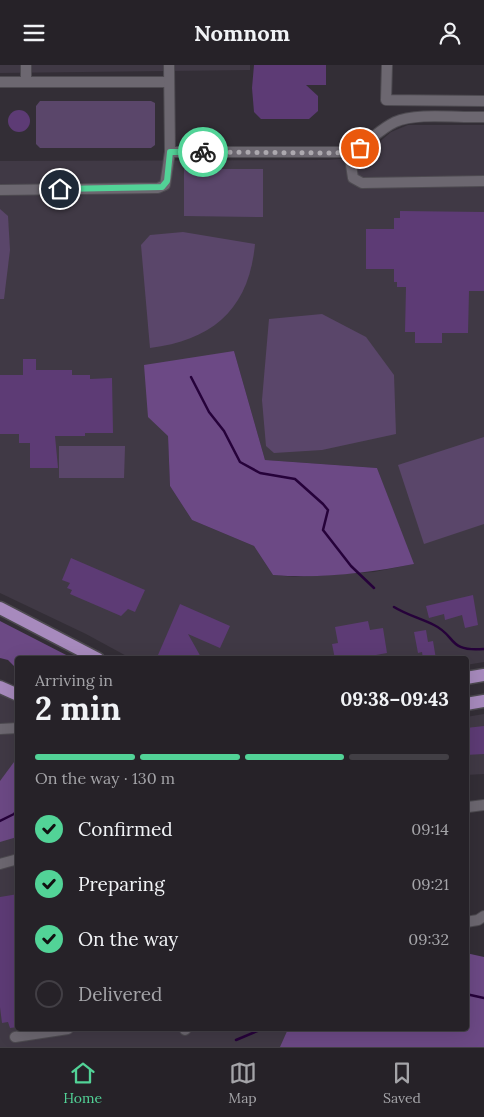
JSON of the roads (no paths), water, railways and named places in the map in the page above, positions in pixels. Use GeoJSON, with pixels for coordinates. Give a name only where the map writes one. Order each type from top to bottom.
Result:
{"type":"FeatureCollection","features":[{"type":"Feature","properties":{"kind":"main road"},"geometry":{"type":"LineString","coordinates":[[0,608],[92,656]]}},
{"type":"Feature","properties":{"kind":"main road"},"geometry":{"type":"LineString","coordinates":[[469,678],[484,675]]}},
{"type":"Feature","properties":{"kind":"main road"},"geometry":{"type":"LineString","coordinates":[[0,687],[15,694]]}},
{"type":"Feature","properties":{"kind":"main road"},"geometry":{"type":"LineString","coordinates":[[469,703],[484,701]]}},
{"type":"Feature","properties":{"kind":"street"},"geometry":{"type":"LineString","coordinates":[[26,65],[26,82]]}},
{"type":"Feature","properties":{"kind":"street"},"geometry":{"type":"LineString","coordinates":[[0,190],[158,188],[165,185],[170,152],[169,65]]}},
{"type":"Feature","properties":{"kind":"street"},"geometry":{"type":"LineString","coordinates":[[387,65],[386,100],[484,101]]}},
{"type":"Feature","properties":{"kind":"street"},"geometry":{"type":"LineString","coordinates":[[0,82],[169,82]]}},
{"type":"Feature","properties":{"kind":"street"},"geometry":{"type":"LineString","coordinates":[[170,152],[349,152],[360,148],[390,124],[404,119],[484,117]]}},
{"type":"Feature","properties":{"kind":"street"},"geometry":{"type":"LineString","coordinates":[[349,152],[353,178],[362,183],[484,181]]}},
{"type":"Feature","properties":{"kind":"street"},"geometry":{"type":"LineString","coordinates":[[0,729],[15,729]]}},
{"type":"Feature","properties":{"kind":"street"},"geometry":{"type":"LineString","coordinates":[[469,807],[484,805]]}},
{"type":"Feature","properties":{"kind":"street"},"geometry":{"type":"LineString","coordinates":[[0,864],[15,860]]}},
{"type":"Feature","properties":{"kind":"street"},"geometry":{"type":"LineString","coordinates":[[469,922],[478,920],[484,915]]}},
{"type":"Feature","properties":{"kind":"street"},"geometry":{"type":"LineString","coordinates":[[15,1037],[55,1031]]}},
{"type":"Feature","properties":{"kind":"waterway"},"geometry":{"type":"LineString","coordinates":[[191,377],[209,412],[224,431],[240,462],[260,473],[295,479],[323,504],[328,510],[323,530],[351,566],[374,588]]}},
{"type":"Feature","properties":{"kind":"waterway"},"geometry":{"type":"LineString","coordinates":[[394,607],[441,629],[458,646],[484,649]]}},
{"type":"Feature","properties":{"kind":"waterway"},"geometry":{"type":"LineString","coordinates":[[0,821],[15,813]]}},
{"type":"Feature","properties":{"kind":"waterway"},"geometry":{"type":"LineString","coordinates":[[469,995],[484,998]]}},
{"type":"Feature","properties":{"kind":"waterway"},"geometry":{"type":"LineString","coordinates":[[236,1040],[257,1031]]}}]}
